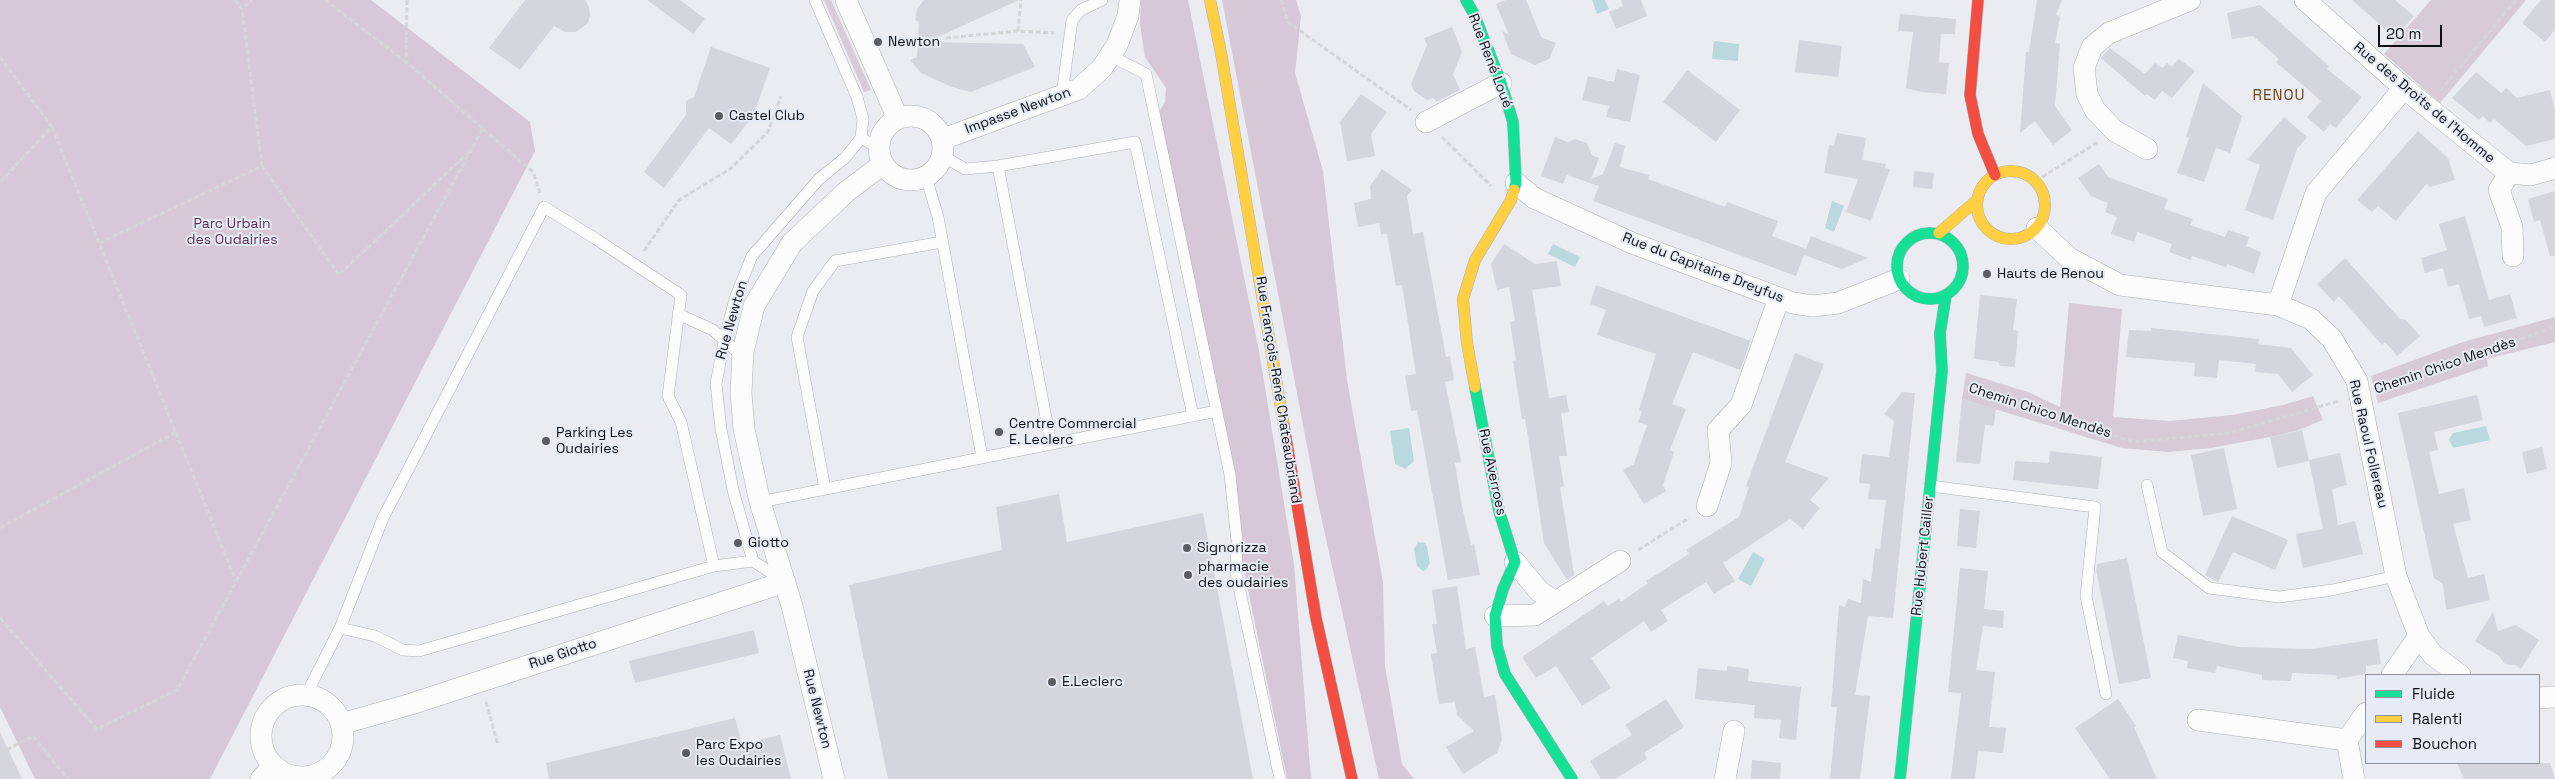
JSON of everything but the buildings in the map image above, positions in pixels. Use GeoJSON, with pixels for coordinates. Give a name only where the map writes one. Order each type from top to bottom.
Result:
{"type":"FeatureCollection","features":[{"type":"Feature","properties":{"kind":"street"},"geometry":{"type":"LineString","coordinates":[[846,0],[898,119]]}},
{"type":"Feature","properties":{"kind":"street","name":"Impasse Newton"},"geometry":{"type":"LineString","coordinates":[[943,147],[1079,89],[1102,68],[1118,45],[1128,16],[1130,0]]}},
{"type":"Feature","properties":{"kind":"street","name":"Rue François-René Chateaubriand"},"geometry":{"type":"LineString","coordinates":[[1210,0],[1221,53],[1316,618],[1352,779]]}},
{"type":"Feature","properties":{"kind":"street","name":"Rue René Loué"},"geometry":{"type":"LineString","coordinates":[[1466,0],[1474,14],[1501,83],[1513,122],[1516,182]]}},
{"type":"Feature","properties":{"kind":"street"},"geometry":{"type":"LineString","coordinates":[[1978,0],[1970,94],[1978,134],[1995,175]]}},
{"type":"Feature","properties":{"kind":"street"},"geometry":{"type":"LineString","coordinates":[[2147,149],[2115,131],[2095,110],[2087,94],[2084,68],[2092,47],[2109,33],[2190,0]]}},
{"type":"Feature","properties":{"kind":"street","name":"Rue des Droits de l'Homme"},"geometry":{"type":"LineString","coordinates":[[2305,0],[2404,88],[2509,174]]}},
{"type":"Feature","properties":{"kind":"street"},"geometry":{"type":"LineString","coordinates":[[1426,122],[1501,83]]}},
{"type":"Feature","properties":{"kind":"street"},"geometry":{"type":"LineString","coordinates":[[2278,305],[2316,193],[2404,88]]}},
{"type":"Feature","properties":{"kind":"street"},"geometry":{"type":"LineString","coordinates":[[909,116],[925,119],[938,128],[943,147],[934,172],[926,177],[907,180],[897,178],[881,156],[884,130],[898,119],[909,116]]}},
{"type":"Feature","properties":{"kind":"street","name":"Rue Newton"},"geometry":{"type":"LineString","coordinates":[[834,779],[785,582],[760,502],[744,429],[741,393],[743,357],[754,306],[792,243],[881,156]]}},
{"type":"Feature","properties":{"kind":"street"},"geometry":{"type":"LineString","coordinates":[[2513,256],[2512,227],[2499,190],[2509,174],[2531,175],[2555,168]]}},
{"type":"Feature","properties":{"kind":"street"},"geometry":{"type":"LineString","coordinates":[[2006,171],[2017,171],[2036,181],[2045,199],[2046,210],[2037,228],[2019,239],[1995,240],[1982,222],[1978,212],[1977,200],[1981,190],[1995,175],[2006,171]]}},
{"type":"Feature","properties":{"kind":"street","name":"Rue du Capitaine Dreyfus"},"geometry":{"type":"LineString","coordinates":[[1516,182],[1534,198],[1632,243],[1779,298],[1813,306],[1838,303],[1898,279]]}},
{"type":"Feature","properties":{"kind":"street","name":"Rue Averroes"},"geometry":{"type":"LineString","coordinates":[[1515,562],[1498,511],[1467,343],[1463,299],[1475,260],[1511,200],[1516,182]]}},
{"type":"Feature","properties":{"kind":"street"},"geometry":{"type":"LineString","coordinates":[[1939,233],[1977,200]]}},
{"type":"Feature","properties":{"kind":"street","name":"Rue Raoul Follereau"},"geometry":{"type":"LineString","coordinates":[[2037,228],[2069,258],[2120,285],[2278,305],[2311,319],[2332,340],[2357,381],[2396,576],[2419,636],[2433,655],[2459,674]]}},
{"type":"Feature","properties":{"kind":"street"},"geometry":{"type":"LineString","coordinates":[[1928,232],[1939,233],[1949,238],[1957,246],[1962,256],[1963,267],[1961,278],[1955,288],[1946,296],[1937,299],[1920,298],[1904,287],[1898,279],[1896,269],[1897,258],[1908,240],[1928,232]]}},
{"type":"Feature","properties":{"kind":"street"},"geometry":{"type":"LineString","coordinates":[[1963,267],[1977,255]]}},
{"type":"Feature","properties":{"kind":"street","name":"Rue Hubert Cailler"},"geometry":{"type":"LineString","coordinates":[[1900,779],[1942,371],[1940,334],[1946,296]]}},
{"type":"Feature","properties":{"kind":"street"},"geometry":{"type":"LineString","coordinates":[[1707,506],[1722,463],[1718,430],[1741,405],[1779,298]]}},
{"type":"Feature","properties":{"kind":"street","name":"Rue Hubert Cailler"},"geometry":{"type":"LineString","coordinates":[[1920,298],[1940,334]]}},
{"type":"Feature","properties":{"kind":"street"},"geometry":{"type":"LineString","coordinates":[[1555,602],[1539,591],[1515,562],[1502,589],[1495,616],[1497,646],[1504,674],[1572,779]]}},
{"type":"Feature","properties":{"kind":"street"},"geometry":{"type":"LineString","coordinates":[[1495,616],[1535,615],[1620,562]]}},
{"type":"Feature","properties":{"kind":"street","name":"Rue Giotto"},"geometry":{"type":"LineString","coordinates":[[341,724],[411,704],[785,582]]}},
{"type":"Feature","properties":{"kind":"street"},"geometry":{"type":"LineString","coordinates":[[1316,618],[1326,722]]}},
{"type":"Feature","properties":{"kind":"street"},"geometry":{"type":"LineString","coordinates":[[2393,674],[2419,636]]}},
{"type":"Feature","properties":{"kind":"street"},"geometry":{"type":"LineString","coordinates":[[306,695],[321,700],[334,711],[341,724],[343,736],[340,751],[329,766],[315,775],[299,777],[267,773],[261,740],[262,726],[272,708],[287,698],[306,695]]}},
{"type":"Feature","properties":{"kind":"street"},"geometry":{"type":"LineString","coordinates":[[2540,698],[2555,697]]}},
{"type":"Feature","properties":{"kind":"street"},"geometry":{"type":"LineString","coordinates":[[2354,779],[2347,740],[2365,714]]}},
{"type":"Feature","properties":{"kind":"street"},"geometry":{"type":"LineString","coordinates":[[2198,720],[2347,740]]}},
{"type":"Feature","properties":{"kind":"street"},"geometry":{"type":"LineString","coordinates":[[1725,779],[1734,731]]}},
{"type":"Feature","properties":{"kind":"lane"},"geometry":{"type":"LineString","coordinates":[[815,0],[857,97],[863,119],[861,138],[881,156]]}},
{"type":"Feature","properties":{"kind":"lane"},"geometry":{"type":"LineString","coordinates":[[1062,95],[1072,20],[1081,10],[1102,0]]}},
{"type":"Feature","properties":{"kind":"lane"},"geometry":{"type":"LineString","coordinates":[[1111,56],[1146,74],[1230,475],[1237,541],[1236,573],[1280,779]]}},
{"type":"Feature","properties":{"kind":"lane","name":"Rue Newton"},"geometry":{"type":"LineString","coordinates":[[753,561],[733,490],[721,429],[716,384],[724,340],[736,296],[752,256],[819,180],[846,158],[861,138]]}},
{"type":"Feature","properties":{"kind":"lane"},"geometry":{"type":"LineString","coordinates":[[943,147],[965,169],[998,166],[1135,142],[1193,416]]}},
{"type":"Feature","properties":{"kind":"lane"},"geometry":{"type":"LineString","coordinates":[[998,166],[1051,444]]}},
{"type":"Feature","properties":{"kind":"lane"},"geometry":{"type":"LineString","coordinates":[[926,177],[942,242],[982,457]]}},
{"type":"Feature","properties":{"kind":"lane"},"geometry":{"type":"LineString","coordinates":[[306,695],[340,628],[384,518],[544,207],[636,264],[681,295],[668,396],[681,422],[714,566]]}},
{"type":"Feature","properties":{"kind":"lane"},"geometry":{"type":"LineString","coordinates":[[825,488],[797,337],[813,292],[835,261],[942,242]]}},
{"type":"Feature","properties":{"kind":"lane"},"geometry":{"type":"LineString","coordinates":[[678,314],[713,330],[743,357]]}},
{"type":"Feature","properties":{"kind":"lane"},"geometry":{"type":"LineString","coordinates":[[760,502],[1217,411]]}},
{"type":"Feature","properties":{"kind":"lane"},"geometry":{"type":"LineString","coordinates":[[1930,486],[2095,508],[2086,596],[2106,694]]}},
{"type":"Feature","properties":{"kind":"lane"},"geometry":{"type":"LineString","coordinates":[[2147,486],[2162,552],[2209,588],[2279,597],[2332,590],[2396,576]]}},
{"type":"Feature","properties":{"kind":"lane"},"geometry":{"type":"LineString","coordinates":[[340,628],[375,636],[403,650],[419,651],[714,566],[753,561],[785,582]]}},
{"type":"Feature","properties":{"kind":"path"},"geometry":{"type":"LineString","coordinates":[[235,0],[242,9],[262,166],[339,275],[471,150]]}},
{"type":"Feature","properties":{"kind":"path"},"geometry":{"type":"LineString","coordinates":[[242,9],[252,0]]}},
{"type":"Feature","properties":{"kind":"path"},"geometry":{"type":"LineString","coordinates":[[325,0],[406,62],[533,172],[544,207]]}},
{"type":"Feature","properties":{"kind":"path"},"geometry":{"type":"LineString","coordinates":[[406,62],[407,0]]}},
{"type":"Feature","properties":{"kind":"path"},"geometry":{"type":"LineString","coordinates":[[1018,31],[1021,0]]}},
{"type":"Feature","properties":{"kind":"path"},"geometry":{"type":"LineString","coordinates":[[1282,0],[1288,22],[1426,122],[1492,187]]}},
{"type":"Feature","properties":{"kind":"path"},"geometry":{"type":"LineString","coordinates":[[2427,106],[2516,0]]}},
{"type":"Feature","properties":{"kind":"path"},"geometry":{"type":"LineString","coordinates":[[946,38],[1018,31],[1070,34]]}},
{"type":"Feature","properties":{"kind":"path"},"geometry":{"type":"LineString","coordinates":[[0,57],[52,127],[236,581]]}},
{"type":"Feature","properties":{"kind":"path"},"geometry":{"type":"LineString","coordinates":[[636,264],[679,200],[730,168],[768,132],[781,96]]}},
{"type":"Feature","properties":{"kind":"path"},"geometry":{"type":"LineString","coordinates":[[0,182],[52,127]]}},
{"type":"Feature","properties":{"kind":"path"},"geometry":{"type":"LineString","coordinates":[[0,618],[96,729],[177,690],[483,128]]}},
{"type":"Feature","properties":{"kind":"path"},"geometry":{"type":"LineString","coordinates":[[2036,181],[2115,131]]}},
{"type":"Feature","properties":{"kind":"path"},"geometry":{"type":"LineString","coordinates":[[99,244],[262,166]]}},
{"type":"Feature","properties":{"kind":"path","name":"Chemin Chico Mendès"},"geometry":{"type":"LineString","coordinates":[[1958,384],[2134,442],[2229,433],[2360,396],[2555,327]]}},
{"type":"Feature","properties":{"kind":"path"},"geometry":{"type":"LineString","coordinates":[[0,528],[176,432]]}},
{"type":"Feature","properties":{"kind":"path"},"geometry":{"type":"LineString","coordinates":[[1620,562],[1707,506]]}},
{"type":"Feature","properties":{"kind":"path"},"geometry":{"type":"LineString","coordinates":[[0,752],[33,736],[68,779]]}},
{"type":"Feature","properties":{"kind":"shaded area"},"geometry":{"type":"Polygon","coordinates":[[[824,0],[831,0],[871,90],[864,92],[824,0]]]}},
{"type":"Feature","properties":{"kind":"shaded area"},"geometry":{"type":"Polygon","coordinates":[[[2431,0],[2526,0],[2440,103],[2384,54],[2431,0]]]}},
{"type":"Feature","properties":{"kind":"shaded area"},"geometry":{"type":"Polygon","coordinates":[[[2069,303],[2122,309],[2113,417],[2170,421],[2232,415],[2283,405],[2313,396],[2323,420],[2296,431],[2270,437],[2211,448],[2168,452],[2122,448],[1962,399],[1966,373],[2028,392],[2060,407],[2069,303]]]}},
{"type":"Feature","properties":{"kind":"shaded area"},"geometry":{"type":"Polygon","coordinates":[[[2555,317],[2555,342],[2487,359],[2488,366],[2378,403],[2371,376],[2463,342],[2555,317]]]}},
{"type":"Feature","properties":{"kind":"green space","name":"Parc Urbain des Oudairies"},"geometry":{"type":"Polygon","coordinates":[[[0,0],[371,0],[530,122],[535,151],[210,779],[35,779],[0,707],[0,0]]]}},
{"type":"Feature","properties":{"kind":"green space"},"geometry":{"type":"Polygon","coordinates":[[[1141,0],[1188,0],[1259,351],[1294,564],[1311,779],[1287,779],[1152,124],[1165,102],[1166,88],[1145,57],[1140,24],[1141,0]]]}},
{"type":"Feature","properties":{"kind":"green space"},"geometry":{"type":"Polygon","coordinates":[[[1222,0],[1296,0],[1301,16],[1295,73],[1323,171],[1347,380],[1383,582],[1385,666],[1402,764],[1414,779],[1379,779],[1317,498],[1222,0]]]}},
{"type":"Feature","properties":{"kind":"water"},"geometry":{"type":"Polygon","coordinates":[[[1592,0],[1605,0],[1609,9],[1597,14],[1592,0]]]}},
{"type":"Feature","properties":{"kind":"water"},"geometry":{"type":"Polygon","coordinates":[[[1714,41],[1739,44],[1738,61],[1712,59],[1714,41]]]}},
{"type":"Feature","properties":{"kind":"water"},"geometry":{"type":"Polygon","coordinates":[[[1832,201],[1844,206],[1834,232],[1825,228],[1832,201]]]}},
{"type":"Feature","properties":{"kind":"water"},"geometry":{"type":"Polygon","coordinates":[[[1553,244],[1580,257],[1575,267],[1548,254],[1553,244]]]}},
{"type":"Feature","properties":{"kind":"water"},"geometry":{"type":"Polygon","coordinates":[[[2486,426],[2490,440],[2453,448],[2449,440],[2453,433],[2486,426]]]}},
{"type":"Feature","properties":{"kind":"water"},"geometry":{"type":"Polygon","coordinates":[[[1409,428],[1414,461],[1405,469],[1395,464],[1390,431],[1409,428]]]}},
{"type":"Feature","properties":{"kind":"water"},"geometry":{"type":"Polygon","coordinates":[[[1418,542],[1425,543],[1430,563],[1426,570],[1423,571],[1417,566],[1414,549],[1418,542]]]}},
{"type":"Feature","properties":{"kind":"water"},"geometry":{"type":"Polygon","coordinates":[[[1753,552],[1765,559],[1751,586],[1738,579],[1753,552]]]}},
{"type":"Feature","properties":{"kind":"traffic: fast"},"geometry":{"type":"LineString","coordinates":[[1466,0],[1474,14],[1501,83],[1513,122],[1516,183],[1514,190]]}},
{"type":"Feature","properties":{"kind":"traffic: fast"},"geometry":{"type":"LineString","coordinates":[[1923,233],[1937,233],[1949,238],[1958,247],[1963,259],[1963,266],[1961,279],[1954,290],[1937,299],[1923,299],[1911,294],[1902,285],[1897,273],[1897,259],[1902,247],[1911,238],[1923,233]]}},
{"type":"Feature","properties":{"kind":"traffic: fast"},"geometry":{"type":"LineString","coordinates":[[1900,779],[1942,371],[1940,333],[1946,295]]}},
{"type":"Feature","properties":{"kind":"traffic: fast"},"geometry":{"type":"LineString","coordinates":[[1475,387],[1499,511],[1515,562],[1503,589],[1495,616],[1497,646],[1505,674],[1572,779]]}},
{"type":"Feature","properties":{"kind":"traffic: slow"},"geometry":{"type":"LineString","coordinates":[[1210,0],[1221,53],[1284,426]]}},
{"type":"Feature","properties":{"kind":"traffic: slow"},"geometry":{"type":"LineString","coordinates":[[2018,171],[2030,177],[2039,186],[2045,198],[2045,205],[2043,218],[2035,229],[2018,239],[2004,239],[1987,229],[1979,218],[1977,198],[1987,181],[1998,173],[2018,171]]}},
{"type":"Feature","properties":{"kind":"traffic: slow"},"geometry":{"type":"LineString","coordinates":[[1475,387],[1467,343],[1463,299],[1475,260],[1511,200],[1514,190]]}},
{"type":"Feature","properties":{"kind":"traffic: slow"},"geometry":{"type":"LineString","coordinates":[[1939,233],[1977,200]]}},
{"type":"Feature","properties":{"kind":"traffic: jam"},"geometry":{"type":"LineString","coordinates":[[1978,0],[1970,95],[1978,134],[1995,175]]}},
{"type":"Feature","properties":{"kind":"traffic: jam"},"geometry":{"type":"LineString","coordinates":[[1284,426],[1316,618],[1352,779]]}},
{"type":"Feature","properties":{"kind":"place","name":"Newton"},"geometry":{"type":"Point","coordinates":[878,42]}},
{"type":"Feature","properties":{"kind":"place","name":"Castel Club"},"geometry":{"type":"Point","coordinates":[719,116]}},
{"type":"Feature","properties":{"kind":"place","name":"Hauts de Renou"},"geometry":{"type":"Point","coordinates":[1987,274]}},
{"type":"Feature","properties":{"kind":"place","name":"Centre Commercial E. Leclerc"},"geometry":{"type":"Point","coordinates":[999,432]}},
{"type":"Feature","properties":{"kind":"place","name":"Parking Les Oudairies"},"geometry":{"type":"Point","coordinates":[546,441]}},
{"type":"Feature","properties":{"kind":"place","name":"Giotto"},"geometry":{"type":"Point","coordinates":[738,543]}},
{"type":"Feature","properties":{"kind":"place","name":"Signorizza"},"geometry":{"type":"Point","coordinates":[1187,548]}},
{"type":"Feature","properties":{"kind":"place","name":"pharmacie des oudairies"},"geometry":{"type":"Point","coordinates":[1188,575]}},
{"type":"Feature","properties":{"kind":"place","name":"E.Leclerc"},"geometry":{"type":"Point","coordinates":[1052,682]}},
{"type":"Feature","properties":{"kind":"place","name":"Parc Expo les Oudairies"},"geometry":{"type":"Point","coordinates":[686,753]}},
{"type":"Feature","properties":{"kind":"district","name":"RENOU"},"geometry":{"type":"Point","coordinates":[2279,96]}}]}
